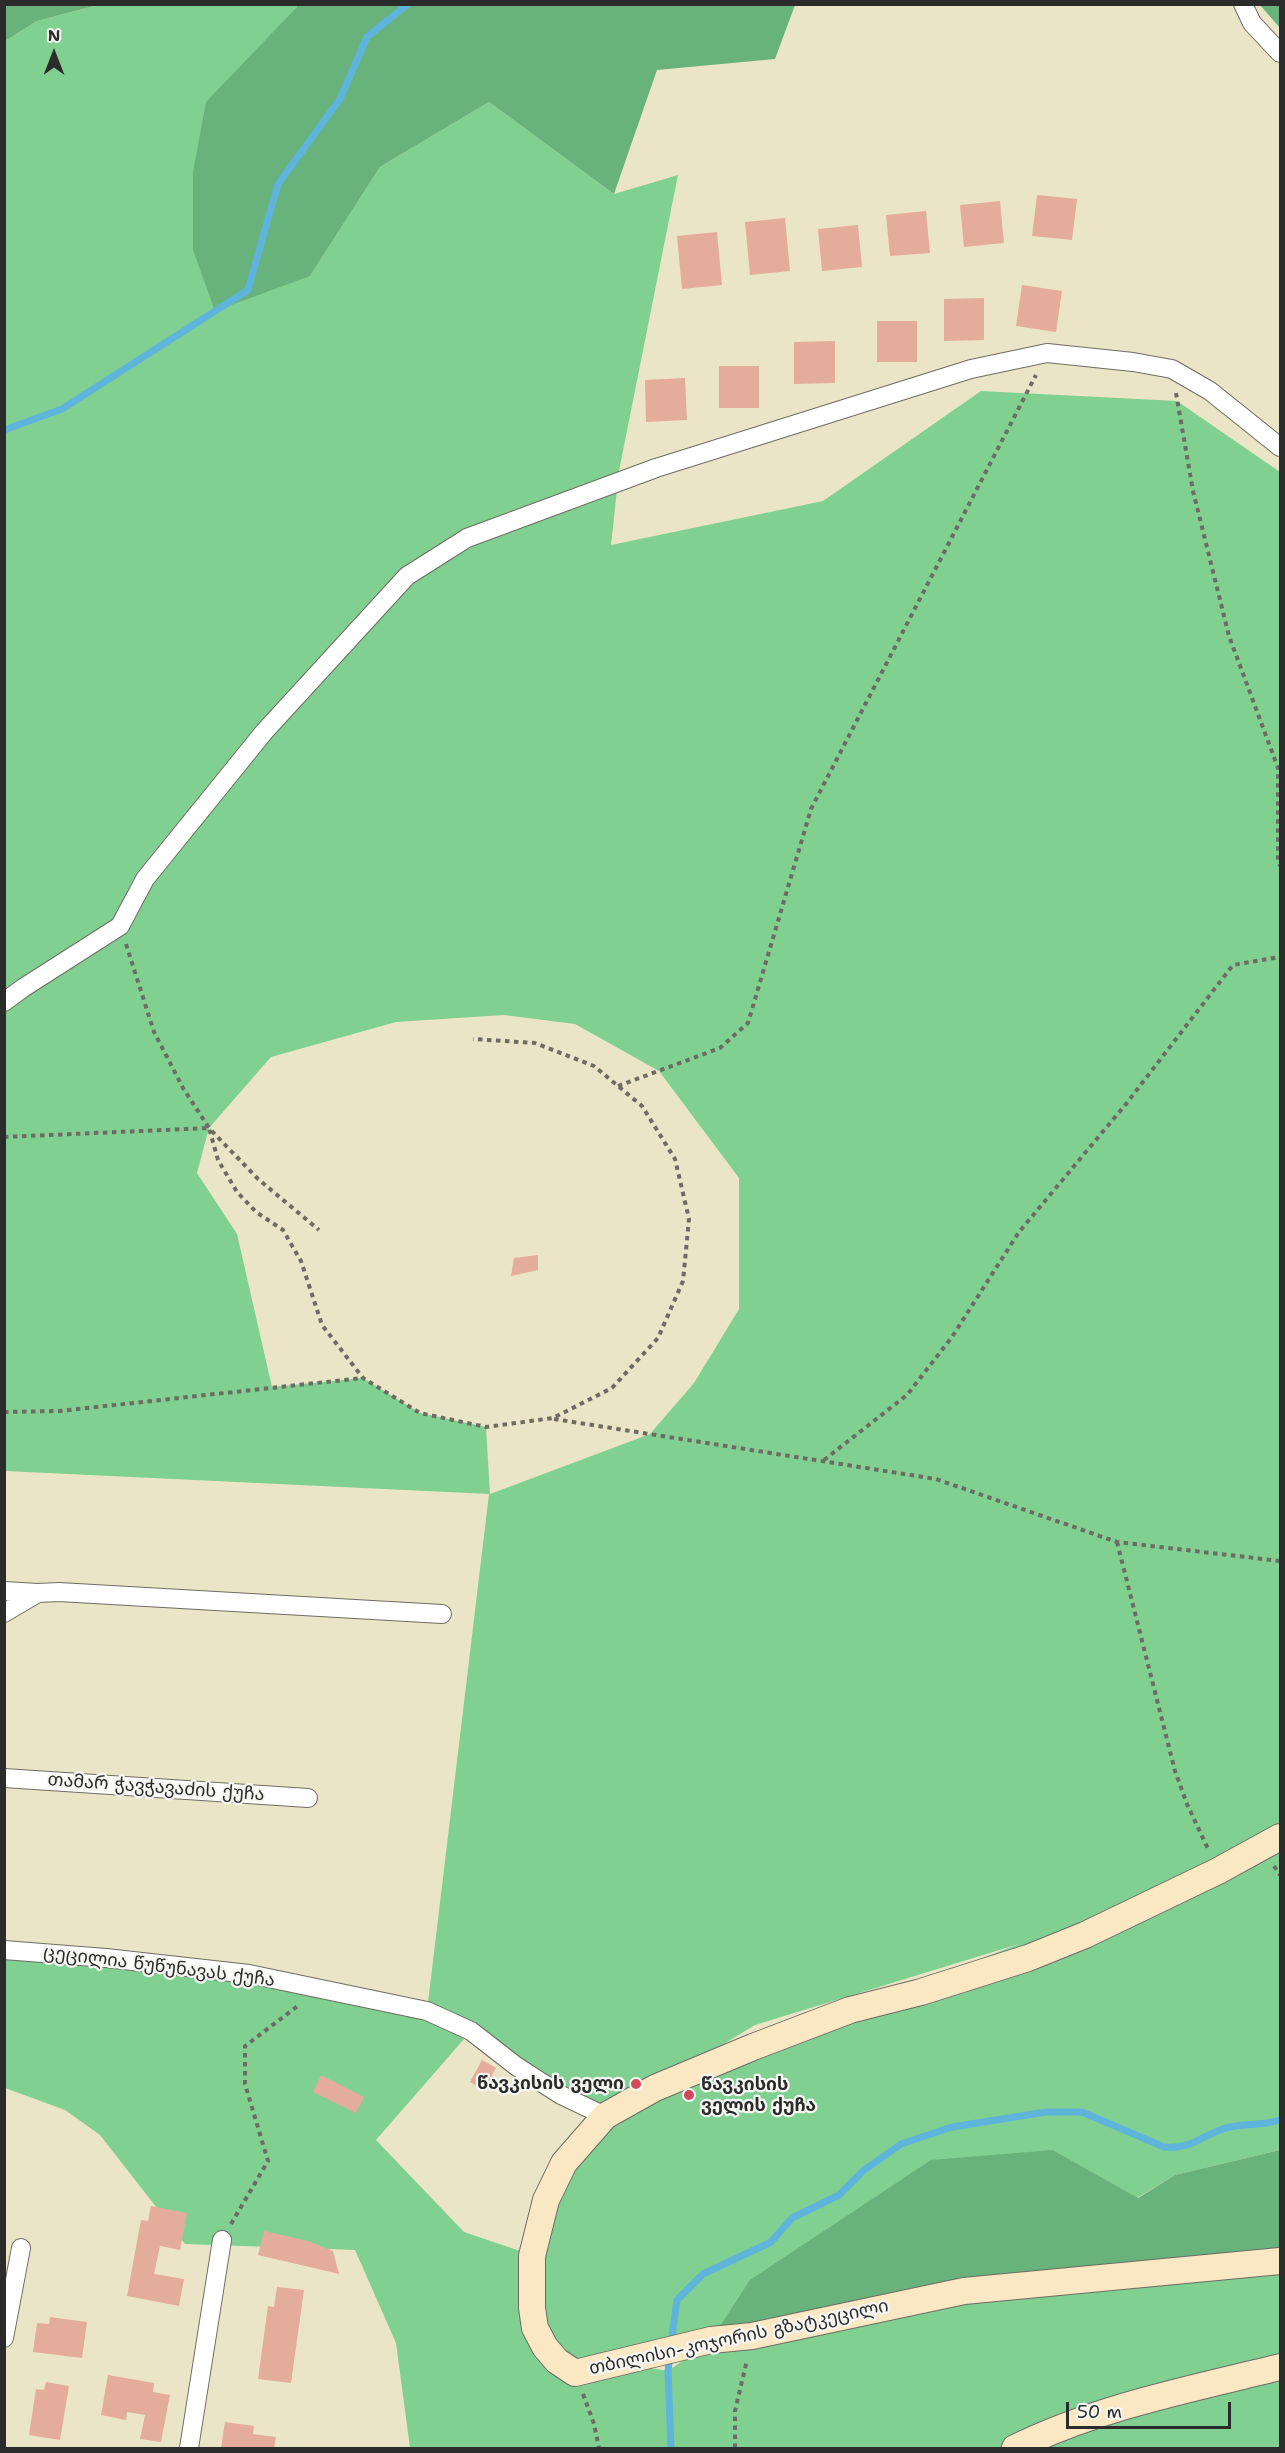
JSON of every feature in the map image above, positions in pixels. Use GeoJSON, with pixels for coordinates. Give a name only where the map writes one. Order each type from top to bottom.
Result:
{"type":"FeatureCollection","features":[{"type":"Feature","properties":{"kind":"main road","name":"თბილისი-კოჯორის გზატკეცილი"},"geometry":{"type":"LineString","coordinates":[[1281,1837],[1218,1871],[1085,1935],[1028,1958],[921,1992],[850,2010],[655,2088],[605,2116],[564,2163],[546,2200],[532,2256],[532,2308],[536,2328],[545,2347],[557,2361],[575,2373],[711,2340],[752,2336],[964,2291],[1281,2261]]}},
{"type":"Feature","properties":{"kind":"main road"},"geometry":{"type":"LineString","coordinates":[[1016,2448],[1042,2435],[1138,2402],[1281,2367]]}},
{"type":"Feature","properties":{"kind":"street"},"geometry":{"type":"LineString","coordinates":[[1243,4],[1252,23],[1281,53]]}},
{"type":"Feature","properties":{"kind":"street"},"geometry":{"type":"LineString","coordinates":[[4,1002],[120,926],[145,879],[264,732],[407,576],[467,538],[667,465],[971,369],[1047,353],[1132,362],[1172,369],[1210,391],[1281,447]]}},
{"type":"Feature","properties":{"kind":"street"},"geometry":{"type":"LineString","coordinates":[[4,1591],[59,1592],[442,1614]]}},
{"type":"Feature","properties":{"kind":"street"},"geometry":{"type":"LineString","coordinates":[[4,1613],[38,1593]]}},
{"type":"Feature","properties":{"kind":"street","name":"თამარ ჭავჭავაძის ქუჩა"},"geometry":{"type":"LineString","coordinates":[[4,1778],[308,1798]]}},
{"type":"Feature","properties":{"kind":"street","name":"ცეცილია წუწუნავას ქუჩა"},"geometry":{"type":"LineString","coordinates":[[4,1950],[106,1958],[249,1974],[427,2011],[471,2031],[516,2066],[561,2095],[605,2116]]}},
{"type":"Feature","properties":{"kind":"street"},"geometry":{"type":"LineString","coordinates":[[189,2448],[222,2240]]}},
{"type":"Feature","properties":{"kind":"street"},"geometry":{"type":"LineString","coordinates":[[4,2338],[21,2248]]}},
{"type":"Feature","properties":{"kind":"path"},"geometry":{"type":"LineString","coordinates":[[618,1086],[720,1048],[748,1023],[811,809],[1047,353]]}},
{"type":"Feature","properties":{"kind":"path"},"geometry":{"type":"LineString","coordinates":[[1172,369],[1193,491],[1229,636],[1278,768],[1278,861],[1281,866]]}},
{"type":"Feature","properties":{"kind":"path"},"geometry":{"type":"LineString","coordinates":[[120,926],[154,1032],[183,1088],[209,1128],[258,1179],[319,1230]]}},
{"type":"Feature","properties":{"kind":"path"},"geometry":{"type":"LineString","coordinates":[[823,1460],[907,1395],[952,1336],[1018,1232],[1126,1104],[1233,965],[1281,957]]}},
{"type":"Feature","properties":{"kind":"path"},"geometry":{"type":"LineString","coordinates":[[473,1039],[536,1043],[594,1066],[642,1106],[675,1159],[689,1219],[683,1281],[658,1338],[612,1388],[553,1419]]}},
{"type":"Feature","properties":{"kind":"path"},"geometry":{"type":"LineString","coordinates":[[4,1137],[209,1128]]}},
{"type":"Feature","properties":{"kind":"path"},"geometry":{"type":"LineString","coordinates":[[209,1128],[218,1160],[237,1192],[256,1212],[283,1230],[301,1261],[322,1325],[363,1378],[420,1413],[486,1427],[553,1419],[936,1479],[1117,1542],[1281,1561]]}},
{"type":"Feature","properties":{"kind":"path"},"geometry":{"type":"LineString","coordinates":[[4,1412],[60,1411],[363,1378]]}},
{"type":"Feature","properties":{"kind":"path"},"geometry":{"type":"LineString","coordinates":[[1117,1542],[1175,1771],[1187,1804],[1218,1871]]}},
{"type":"Feature","properties":{"kind":"path"},"geometry":{"type":"LineString","coordinates":[[222,2240],[268,2161],[245,2084],[245,2046],[319,1989]]}},
{"type":"Feature","properties":{"kind":"path"},"geometry":{"type":"LineString","coordinates":[[735,2448],[735,2411],[752,2336]]}},
{"type":"Feature","properties":{"kind":"path"},"geometry":{"type":"LineString","coordinates":[[575,2373],[594,2424],[599,2448]]}},
{"type":"Feature","properties":{"kind":"green space"},"geometry":{"type":"Polygon","coordinates":[[[5,4],[98,5],[37,21],[5,41],[5,4]]]}},
{"type":"Feature","properties":{"kind":"green space"},"geometry":{"type":"Polygon","coordinates":[[[297,4],[795,5],[775,59],[657,70],[614,194],[489,102],[380,167],[310,276],[215,311],[193,250],[193,172],[206,102],[297,7],[297,4]]]}},
{"type":"Feature","properties":{"kind":"green space"},"geometry":{"type":"Polygon","coordinates":[[[98,5],[297,5],[310,276],[380,167],[489,102],[614,194],[678,175],[619,471],[611,545],[823,501],[981,391],[1177,401],[1280,472],[1280,2150],[1175,2175],[1137,2198],[1053,2150],[892,2306],[1280,2261],[1280,2448],[410,2448],[396,2343],[355,2250],[185,2244],[100,2135],[65,2110],[5,2088],[5,1950],[106,1958],[427,2011],[489,1494],[5,1471],[5,41],[37,21],[98,5]],[[504,1015],[396,1022],[271,1057],[209,1128],[197,1173],[237,1234],[272,1387],[363,1378],[420,1413],[486,1427],[490,1494],[650,1434],[694,1383],[739,1309],[739,1178],[659,1071],[575,1024],[504,1015]],[[1019,1944],[755,2025],[633,2099],[753,2047],[1019,1944]],[[471,2031],[376,2140],[464,2232],[532,2255],[546,2200],[605,2116],[471,2031]],[[709,2342],[622,2363],[668,2371],[709,2342]]]}},
{"type":"Feature","properties":{"kind":"green space"},"geometry":{"type":"Polygon","coordinates":[[[1260,5],[1280,5],[1280,28],[1260,5]]]}},
{"type":"Feature","properties":{"kind":"green space"},"geometry":{"type":"Polygon","coordinates":[[[1053,2150],[1138,2198],[1175,2175],[1280,2150],[1280,2261],[964,2291],[711,2340],[750,2280],[931,2160],[1053,2150]]]}},
{"type":"Feature","properties":{"kind":"building"},"geometry":{"type":"Polygon","coordinates":[[[1037,195],[1077,199],[1072,240],[1032,236],[1037,195]]]}},
{"type":"Feature","properties":{"kind":"building"},"geometry":{"type":"Polygon","coordinates":[[[1000,201],[1004,243],[964,247],[960,205],[1000,201]]]}},
{"type":"Feature","properties":{"kind":"building"},"geometry":{"type":"Polygon","coordinates":[[[926,211],[930,253],[890,256],[886,215],[926,211]]]}},
{"type":"Feature","properties":{"kind":"building"},"geometry":{"type":"Polygon","coordinates":[[[785,218],[790,271],[750,275],[745,222],[785,218]]]}},
{"type":"Feature","properties":{"kind":"building"},"geometry":{"type":"Polygon","coordinates":[[[858,225],[862,267],[822,271],[818,229],[858,225]]]}},
{"type":"Feature","properties":{"kind":"building"},"geometry":{"type":"Polygon","coordinates":[[[717,232],[722,285],[682,289],[677,236],[717,232]]]}},
{"type":"Feature","properties":{"kind":"building"},"geometry":{"type":"Polygon","coordinates":[[[1022,285],[1062,291],[1056,332],[1016,326],[1022,285]]]}},
{"type":"Feature","properties":{"kind":"building"},"geometry":{"type":"Polygon","coordinates":[[[984,298],[984,340],[944,341],[944,299],[984,298]]]}},
{"type":"Feature","properties":{"kind":"building"},"geometry":{"type":"Polygon","coordinates":[[[877,321],[917,321],[917,362],[877,362],[877,321]]]}},
{"type":"Feature","properties":{"kind":"building"},"geometry":{"type":"Polygon","coordinates":[[[835,341],[835,383],[794,384],[794,342],[835,341]]]}},
{"type":"Feature","properties":{"kind":"building"},"geometry":{"type":"Polygon","coordinates":[[[719,366],[759,366],[759,408],[719,408],[719,366]]]}},
{"type":"Feature","properties":{"kind":"building"},"geometry":{"type":"Polygon","coordinates":[[[685,378],[687,420],[646,422],[645,380],[685,378]]]}},
{"type":"Feature","properties":{"kind":"building"},"geometry":{"type":"Polygon","coordinates":[[[538,1255],[538,1270],[511,1276],[514,1258],[538,1255]]]}},
{"type":"Feature","properties":{"kind":"building"},"geometry":{"type":"Polygon","coordinates":[[[482,2060],[496,2068],[484,2090],[470,2082],[482,2060]]]}},
{"type":"Feature","properties":{"kind":"building"},"geometry":{"type":"Polygon","coordinates":[[[321,2075],[364,2097],[356,2113],[313,2092],[321,2075]]]}},
{"type":"Feature","properties":{"kind":"building"},"geometry":{"type":"Polygon","coordinates":[[[151,2206],[187,2213],[180,2250],[160,2246],[154,2274],[184,2279],[179,2306],[127,2296],[141,2220],[148,2221],[151,2206]]]}},
{"type":"Feature","properties":{"kind":"building"},"geometry":{"type":"Polygon","coordinates":[[[264,2231],[308,2241],[333,2251],[339,2274],[258,2255],[264,2231]]]}},
{"type":"Feature","properties":{"kind":"building"},"geometry":{"type":"Polygon","coordinates":[[[277,2287],[304,2290],[291,2383],[258,2379],[268,2306],[274,2307],[277,2287]]]}},
{"type":"Feature","properties":{"kind":"building"},"geometry":{"type":"Polygon","coordinates":[[[50,2317],[87,2322],[82,2358],[33,2352],[37,2323],[49,2324],[50,2317]]]}},
{"type":"Feature","properties":{"kind":"building"},"geometry":{"type":"Polygon","coordinates":[[[108,2375],[154,2383],[153,2392],[170,2395],[161,2442],[140,2439],[145,2415],[127,2412],[126,2420],[101,2415],[108,2375]]]}},
{"type":"Feature","properties":{"kind":"building"},"geometry":{"type":"Polygon","coordinates":[[[46,2382],[69,2386],[60,2440],[29,2435],[36,2389],[44,2390],[46,2382]]]}},
{"type":"Feature","properties":{"kind":"building"},"geometry":{"type":"Polygon","coordinates":[[[225,2422],[254,2426],[253,2434],[276,2437],[274,2448],[221,2448],[225,2422]]]}},
{"type":"Feature","properties":{"kind":"waterway"},"geometry":{"type":"LineString","coordinates":[[4,430],[62,409],[248,290],[278,184],[340,99],[367,37],[408,4]]}},
{"type":"Feature","properties":{"kind":"waterway"},"geometry":{"type":"LineString","coordinates":[[671,2344],[677,2300],[703,2274],[771,2242],[792,2218],[839,2195],[863,2171],[901,2144],[952,2127],[1046,2112],[1082,2112],[1164,2147],[1183,2146],[1221,2129],[1280,2120]]}},
{"type":"Feature","properties":{"kind":"waterway"},"geometry":{"type":"LineString","coordinates":[[670,2355],[668,2371],[671,2448]]}},
{"type":"Feature","properties":{"kind":"place","name":"წავკისის ველი"},"geometry":{"type":"Point","coordinates":[636,2084]}},
{"type":"Feature","properties":{"kind":"place","name":"წავკისის ველის ქუჩა"},"geometry":{"type":"Point","coordinates":[689,2095]}}]}
